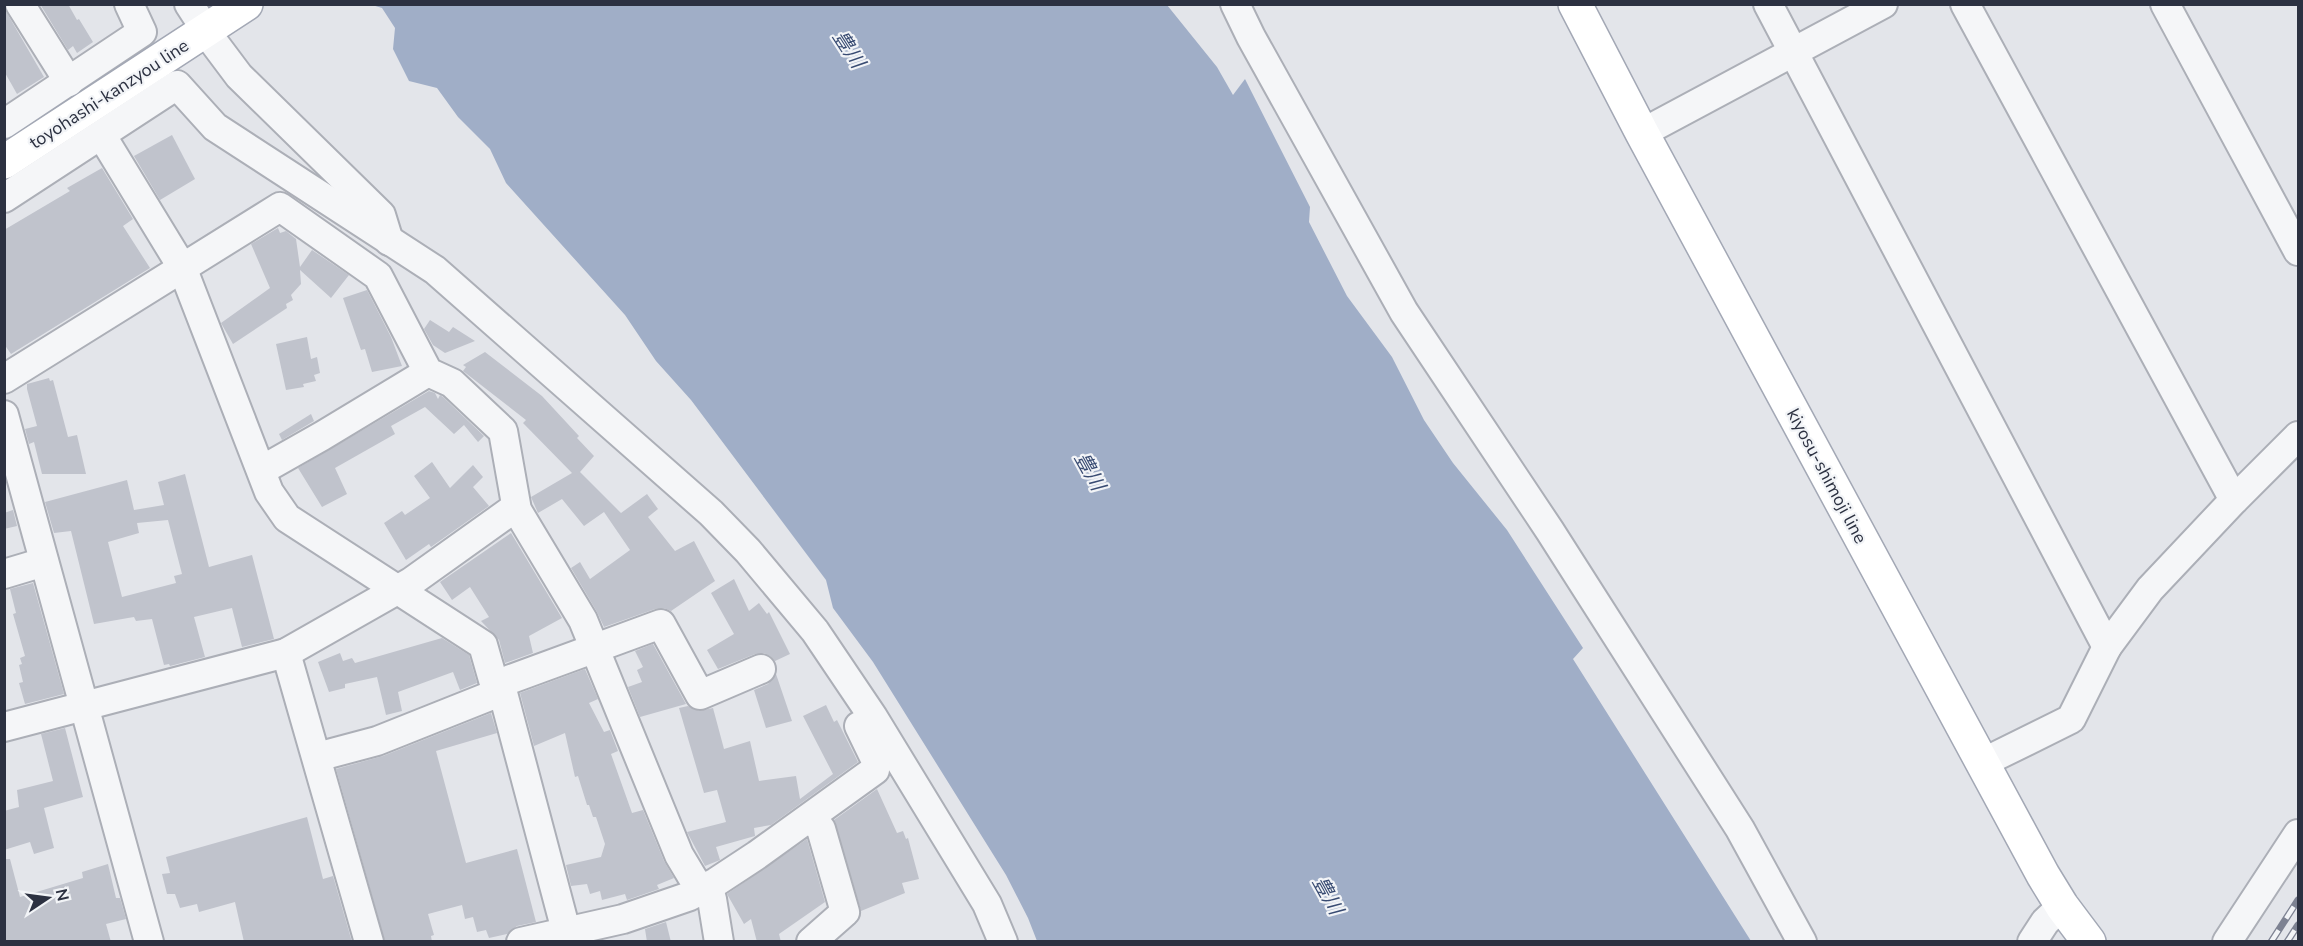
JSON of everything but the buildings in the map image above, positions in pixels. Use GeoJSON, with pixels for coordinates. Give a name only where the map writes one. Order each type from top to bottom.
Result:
{"type":"FeatureCollection","features":[{"type":"Feature","properties":{"kind":"main road","name":"toyohashi-kanzyou line"},"geometry":{"type":"LineString","coordinates":[[4,162],[203,20],[246,4]]}},
{"type":"Feature","properties":{"kind":"main road","name":"kiyosu-shimoji line"},"geometry":{"type":"LineString","coordinates":[[1575,4],[1642,133],[2043,875],[2062,906],[2089,942]]}},
{"type":"Feature","properties":{"kind":"street"},"geometry":{"type":"LineString","coordinates":[[20,4],[69,82]]}},
{"type":"Feature","properties":{"kind":"street"},"geometry":{"type":"LineString","coordinates":[[4,124],[142,32],[129,4]]}},
{"type":"Feature","properties":{"kind":"street"},"geometry":{"type":"LineString","coordinates":[[1235,4],[1251,37],[1404,312],[1550,531],[1740,829],[1802,942]]}},
{"type":"Feature","properties":{"kind":"street"},"geometry":{"type":"LineString","coordinates":[[1768,4],[2107,646]]}},
{"type":"Feature","properties":{"kind":"street"},"geometry":{"type":"LineString","coordinates":[[1642,133],[1883,4]]}},
{"type":"Feature","properties":{"kind":"street"},"geometry":{"type":"LineString","coordinates":[[1965,4],[2234,500]]}},
{"type":"Feature","properties":{"kind":"street"},"geometry":{"type":"LineString","coordinates":[[2165,4],[2298,251]]}},
{"type":"Feature","properties":{"kind":"street"},"geometry":{"type":"LineString","coordinates":[[203,20],[239,76],[381,215],[389,241]]}},
{"type":"Feature","properties":{"kind":"street"},"geometry":{"type":"LineString","coordinates":[[4,198],[177,85],[215,127],[435,270],[711,513],[748,551],[815,631],[873,717],[987,904],[1003,942]]}},
{"type":"Feature","properties":{"kind":"street"},"geometry":{"type":"LineString","coordinates":[[102,136],[182,267],[269,492],[287,518],[483,645],[493,681],[503,693],[567,936]]}},
{"type":"Feature","properties":{"kind":"street"},"geometry":{"type":"LineString","coordinates":[[4,378],[280,207],[378,276],[428,372],[452,383],[503,431],[517,510],[583,620],[679,855],[694,880],[712,898],[719,942]]}},
{"type":"Feature","properties":{"kind":"street"},"geometry":{"type":"LineString","coordinates":[[262,470],[428,372]]}},
{"type":"Feature","properties":{"kind":"street"},"geometry":{"type":"LineString","coordinates":[[4,414],[149,942]]}},
{"type":"Feature","properties":{"kind":"street"},"geometry":{"type":"LineString","coordinates":[[1982,763],[2071,719],[2107,646],[2150,589],[2298,436]]}},
{"type":"Feature","properties":{"kind":"street"},"geometry":{"type":"LineString","coordinates":[[4,727],[286,652],[411,582],[509,512],[517,510]]}},
{"type":"Feature","properties":{"kind":"street"},"geometry":{"type":"LineString","coordinates":[[4,574],[44,562]]}},
{"type":"Feature","properties":{"kind":"street"},"geometry":{"type":"LineString","coordinates":[[317,757],[398,733],[490,696],[498,687],[511,680],[661,624],[700,695],[761,669]]}},
{"type":"Feature","properties":{"kind":"street"},"geometry":{"type":"LineString","coordinates":[[521,942],[567,936],[580,930],[623,920],[690,896],[811,818],[875,770],[876,761],[869,744],[818,655],[815,631]]}},
{"type":"Feature","properties":{"kind":"street"},"geometry":{"type":"LineString","coordinates":[[286,652],[369,942]]}},
{"type":"Feature","properties":{"kind":"street"},"geometry":{"type":"LineString","coordinates":[[811,818],[821,829],[845,912],[811,942]]}},
{"type":"Feature","properties":{"kind":"street"},"geometry":{"type":"LineString","coordinates":[[2227,942],[2298,834]]}},
{"type":"Feature","properties":{"kind":"street"},"geometry":{"type":"LineString","coordinates":[[2032,942],[2045,922],[2062,906]]}},
{"type":"Feature","properties":{"kind":"water","name":"豊川"},"geometry":{"type":"Polygon","coordinates":[[[372,5],[1167,5],[1217,67],[1233,95],[1245,79],[1310,207],[1309,222],[1347,296],[1392,357],[1424,420],[1453,463],[1507,530],[1583,648],[1573,659],[1751,941],[1037,941],[1006,875],[873,662],[833,608],[826,580],[691,400],[656,361],[625,315],[506,183],[490,149],[458,117],[437,88],[409,81],[393,49],[395,28],[382,8],[372,5]]]}},
{"type":"Feature","properties":{"kind":"railway"},"geometry":{"type":"LineString","coordinates":[[2271,942],[2298,900]]}},
{"type":"Feature","properties":{"kind":"railway"},"geometry":{"type":"LineString","coordinates":[[2287,942],[2298,925]]}}]}
